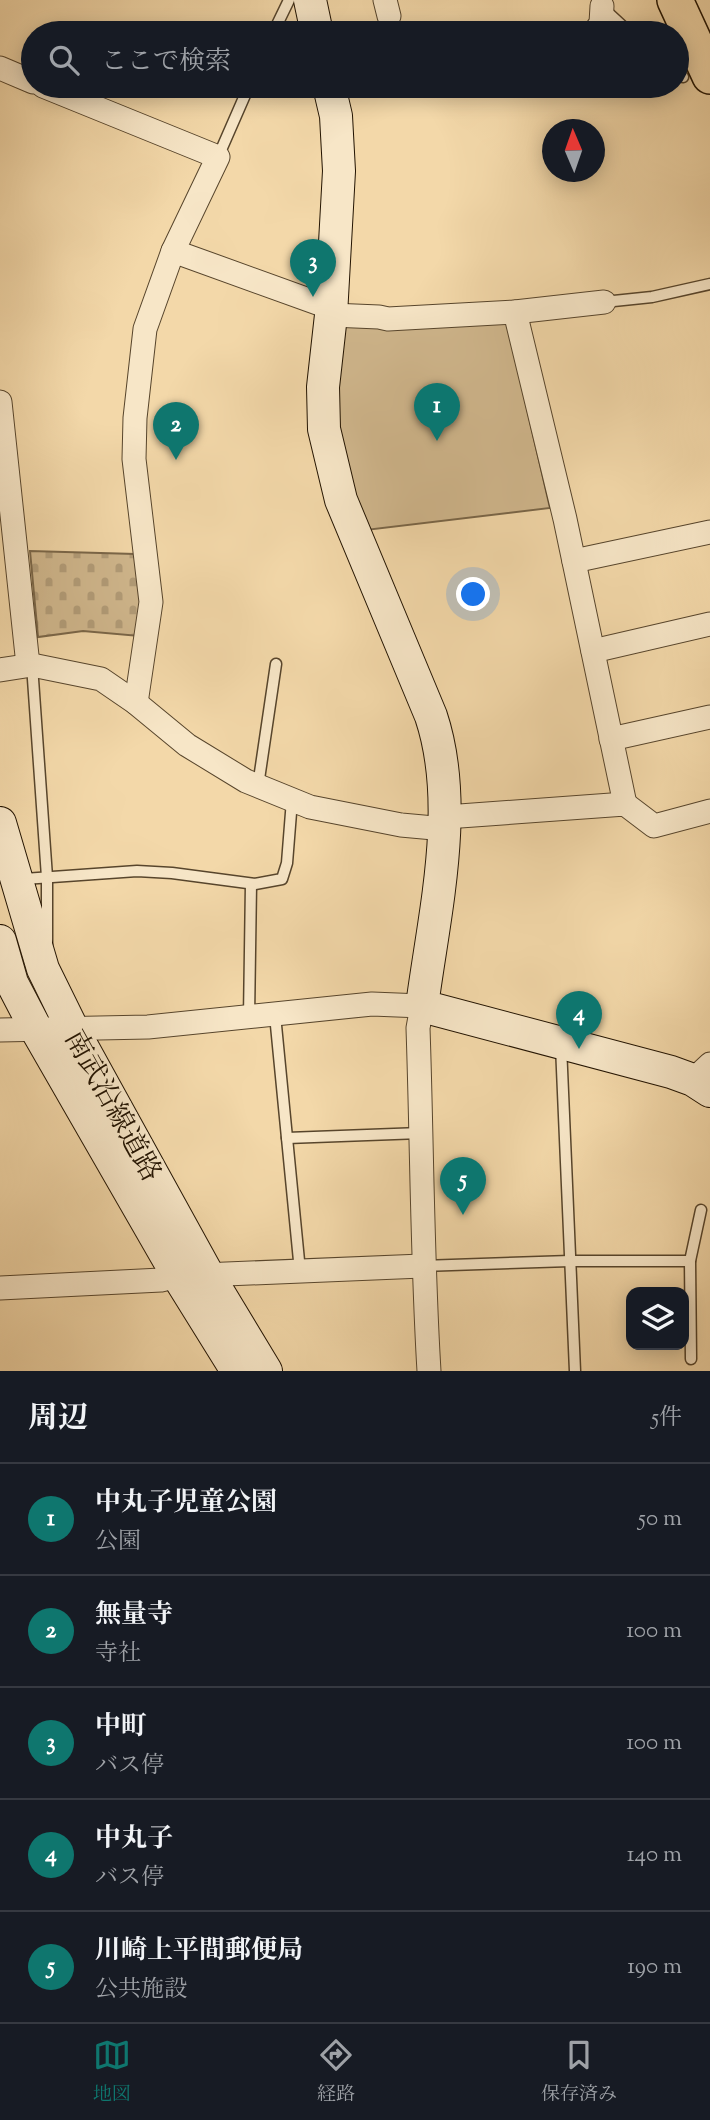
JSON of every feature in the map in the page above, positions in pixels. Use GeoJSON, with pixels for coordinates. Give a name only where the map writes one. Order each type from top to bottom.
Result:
{"type":"FeatureCollection","features":[{"type":"Feature","properties":{"kind":"main road"},"geometry":{"type":"LineString","coordinates":[[675,0],[679,21]]}},
{"type":"Feature","properties":{"kind":"street"},"geometry":{"type":"LineString","coordinates":[[310,0],[314,21]]}},
{"type":"Feature","properties":{"kind":"street"},"geometry":{"type":"LineString","coordinates":[[598,3],[601,21]]}},
{"type":"Feature","properties":{"kind":"street"},"geometry":{"type":"LineString","coordinates":[[0,68],[21,77]]}},
{"type":"Feature","properties":{"kind":"street"},"geometry":{"type":"LineString","coordinates":[[73,98],[218,157],[173,251],[145,328],[135,418],[136,490],[151,588],[136,703]]}},
{"type":"Feature","properties":{"kind":"street"},"geometry":{"type":"LineString","coordinates":[[331,98],[339,142],[331,312],[323,387],[324,429],[328,453],[341,500],[441,744],[445,823],[418,1028],[422,1266],[429,1371]]}},
{"type":"Feature","properties":{"kind":"street"},"geometry":{"type":"LineString","coordinates":[[173,251],[331,312],[388,319],[515,312],[604,302]]}},
{"type":"Feature","properties":{"kind":"street"},"geometry":{"type":"LineString","coordinates":[[515,312],[574,561],[625,804],[654,826],[710,811]]}},
{"type":"Feature","properties":{"kind":"street"},"geometry":{"type":"LineString","coordinates":[[0,402],[30,665]]}},
{"type":"Feature","properties":{"kind":"street"},"geometry":{"type":"LineString","coordinates":[[574,561],[710,532]]}},
{"type":"Feature","properties":{"kind":"street"},"geometry":{"type":"LineString","coordinates":[[593,651],[710,624]]}},
{"type":"Feature","properties":{"kind":"street"},"geometry":{"type":"LineString","coordinates":[[0,670],[30,665],[101,679],[136,703],[187,745],[246,782],[310,807],[401,825],[445,823],[625,804]]}},
{"type":"Feature","properties":{"kind":"street"},"geometry":{"type":"LineString","coordinates":[[611,739],[710,717]]}},
{"type":"Feature","properties":{"kind":"street","name":"南武沿線道路"},"geometry":{"type":"LineString","coordinates":[[0,823],[32,880],[41,960],[237,1371]]}},
{"type":"Feature","properties":{"kind":"street","name":"南武沿線道路"},"geometry":{"type":"LineString","coordinates":[[0,941],[12,983],[36,1029],[193,1276],[266,1371]]}},
{"type":"Feature","properties":{"kind":"street"},"geometry":{"type":"LineString","coordinates":[[0,1030],[73,1030],[249,1018],[372,1004],[422,1006],[671,1072],[704,1078]]}},
{"type":"Feature","properties":{"kind":"street"},"geometry":{"type":"LineString","coordinates":[[0,1288],[422,1266]]}},
{"type":"Feature","properties":{"kind":"lane"},"geometry":{"type":"LineString","coordinates":[[279,21],[289,0]]}},
{"type":"Feature","properties":{"kind":"lane"},"geometry":{"type":"LineString","coordinates":[[598,3],[617,21]]}},
{"type":"Feature","properties":{"kind":"lane"},"geometry":{"type":"LineString","coordinates":[[218,157],[244,98]]}},
{"type":"Feature","properties":{"kind":"lane"},"geometry":{"type":"LineString","coordinates":[[604,302],[652,298],[710,284]]}},
{"type":"Feature","properties":{"kind":"lane"},"geometry":{"type":"LineString","coordinates":[[258,786],[276,664]]}},
{"type":"Feature","properties":{"kind":"lane"},"geometry":{"type":"LineString","coordinates":[[30,665],[32,880],[137,872],[172,873],[251,884],[282,879],[287,863],[292,800]]}},
{"type":"Feature","properties":{"kind":"lane"},"geometry":{"type":"LineString","coordinates":[[249,1018],[251,884]]}},
{"type":"Feature","properties":{"kind":"lane"},"geometry":{"type":"LineString","coordinates":[[275,1015],[300,1271]]}},
{"type":"Feature","properties":{"kind":"lane"},"geometry":{"type":"LineString","coordinates":[[560,1043],[575,1371]]}},
{"type":"Feature","properties":{"kind":"lane"},"geometry":{"type":"LineString","coordinates":[[287,1138],[421,1133]]}},
{"type":"Feature","properties":{"kind":"lane"},"geometry":{"type":"LineString","coordinates":[[691,1359],[690,1261],[701,1210]]}},
{"type":"Feature","properties":{"kind":"lane"},"geometry":{"type":"LineString","coordinates":[[422,1266],[570,1261],[690,1261]]}},
{"type":"Feature","properties":{"kind":"green space"},"geometry":{"type":"Polygon","coordinates":[[[502,320],[508,326],[550,508],[366,530],[344,465],[334,417],[340,324],[502,320]]]}},
{"type":"Feature","properties":{"kind":"green space"},"geometry":{"type":"Polygon","coordinates":[[[30,551],[135,554],[145,590],[139,636],[83,631],[38,637],[30,551]]]}},
{"type":"Feature","properties":{"kind":"place","name":"中町"},"geometry":{"type":"Point","coordinates":[313,297]}},
{"type":"Feature","properties":{"kind":"place","name":"中丸子児童公園"},"geometry":{"type":"Point","coordinates":[437,441]}},
{"type":"Feature","properties":{"kind":"place","name":"無量寺"},"geometry":{"type":"Point","coordinates":[176,460]}},
{"type":"Feature","properties":{"kind":"place","name":"中丸子"},"geometry":{"type":"Point","coordinates":[579,1049]}},
{"type":"Feature","properties":{"kind":"place","name":"川崎上平間郵便局"},"geometry":{"type":"Point","coordinates":[463,1215]}}]}
